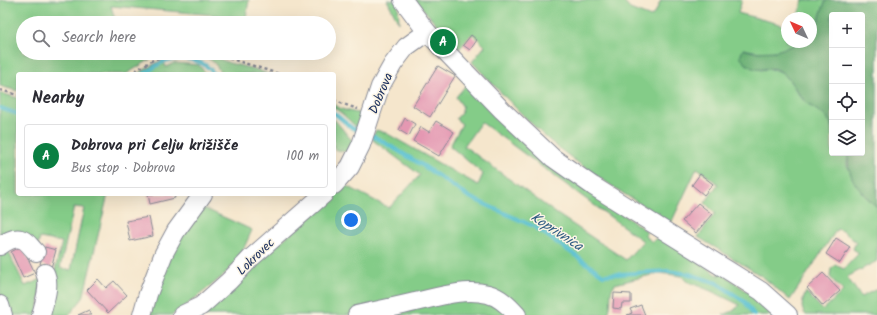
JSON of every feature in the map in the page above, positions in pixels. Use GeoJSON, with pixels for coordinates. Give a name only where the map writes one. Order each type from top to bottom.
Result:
{"type":"FeatureCollection","features":[{"type":"Feature","properties":{"kind":"street"},"geometry":{"type":"LineString","coordinates":[[404,0],[427,32],[502,110],[553,158],[593,186],[761,291],[788,315]]}},
{"type":"Feature","properties":{"kind":"street","name":"Dobrova"},"geometry":{"type":"LineString","coordinates":[[366,129],[380,87],[393,64],[406,48],[427,32]]}},
{"type":"Feature","properties":{"kind":"street"},"geometry":{"type":"LineString","coordinates":[[336,183],[350,168],[366,129]]}},
{"type":"Feature","properties":{"kind":"street"},"geometry":{"type":"LineString","coordinates":[[142,315],[148,294],[164,253],[176,231],[202,196]]}},
{"type":"Feature","properties":{"kind":"street","name":"Lokrovec"},"geometry":{"type":"LineString","coordinates":[[182,315],[201,306],[229,281],[251,258],[322,196]]}},
{"type":"Feature","properties":{"kind":"street"},"geometry":{"type":"LineString","coordinates":[[0,246],[6,242],[21,239],[36,252]]}},
{"type":"Feature","properties":{"kind":"street"},"geometry":{"type":"LineString","coordinates":[[41,315],[48,278],[45,273]]}},
{"type":"Feature","properties":{"kind":"street"},"geometry":{"type":"LineString","coordinates":[[357,315],[467,292],[495,296],[508,305],[517,315]]}},
{"type":"Feature","properties":{"kind":"street"},"geometry":{"type":"LineString","coordinates":[[0,305],[3,315]]}},
{"type":"Feature","properties":{"kind":"path"},"geometry":{"type":"LineString","coordinates":[[133,72],[153,60]]}},
{"type":"Feature","properties":{"kind":"path"},"geometry":{"type":"LineString","coordinates":[[234,60],[273,72]]}},
{"type":"Feature","properties":{"kind":"path"},"geometry":{"type":"LineString","coordinates":[[0,90],[16,94]]}},
{"type":"Feature","properties":{"kind":"path"},"geometry":{"type":"LineString","coordinates":[[336,101],[343,104],[366,129]]}},
{"type":"Feature","properties":{"kind":"green space"},"geometry":{"type":"Polygon","coordinates":[[[0,0],[249,0],[246,16],[227,16],[111,6],[114,16],[16,16],[16,60],[149,60],[129,72],[16,72],[16,90],[0,86],[0,0]]]}},
{"type":"Feature","properties":{"kind":"green space"},"geometry":{"type":"Polygon","coordinates":[[[387,0],[395,0],[398,5],[399,23],[387,0]]]}},
{"type":"Feature","properties":{"kind":"green space"},"geometry":{"type":"Polygon","coordinates":[[[415,0],[622,0],[630,9],[651,17],[656,11],[661,0],[742,0],[738,13],[781,24],[781,48],[786,48],[772,52],[758,52],[744,49],[760,70],[770,69],[784,74],[802,98],[829,120],[829,156],[848,156],[847,165],[862,193],[877,207],[877,261],[847,277],[861,297],[877,289],[877,315],[806,315],[803,310],[802,304],[806,292],[823,310],[843,291],[830,277],[831,269],[835,265],[844,269],[859,253],[853,249],[856,242],[843,231],[837,229],[790,300],[763,277],[698,237],[715,213],[705,203],[718,184],[697,168],[671,223],[624,194],[563,152],[519,112],[472,62],[485,46],[473,34],[459,49],[415,0]]]}},
{"type":"Feature","properties":{"kind":"green space"},"geometry":{"type":"Polygon","coordinates":[[[803,0],[826,0],[817,25],[817,12],[799,12],[803,0]]]}},
{"type":"Feature","properties":{"kind":"green space"},"geometry":{"type":"Polygon","coordinates":[[[826,0],[877,0],[877,207],[855,184],[848,162],[848,156],[865,156],[865,12],[829,12],[829,121],[804,100],[780,71],[771,68],[752,68],[740,57],[743,49],[754,52],[776,51],[785,48],[817,48],[817,24],[826,0]]]}},
{"type":"Feature","properties":{"kind":"green space"},"geometry":{"type":"Polygon","coordinates":[[[163,60],[166,67],[174,63],[199,65],[204,72],[140,72],[163,60]]]}},
{"type":"Feature","properties":{"kind":"green space"},"geometry":{"type":"Polygon","coordinates":[[[211,60],[222,60],[263,72],[220,72],[211,60]]]}},
{"type":"Feature","properties":{"kind":"green space"},"geometry":{"type":"Polygon","coordinates":[[[467,84],[596,197],[647,231],[645,235],[652,242],[659,236],[666,239],[719,276],[718,271],[726,276],[779,315],[723,315],[733,311],[740,305],[686,281],[682,276],[659,273],[615,284],[611,291],[610,307],[607,315],[520,315],[495,294],[357,312],[348,315],[200,315],[258,260],[317,212],[334,196],[336,196],[336,194],[345,185],[389,208],[420,175],[374,141],[372,138],[376,130],[386,133],[478,185],[483,174],[450,146],[462,124],[456,119],[461,113],[463,107],[456,97],[467,84]],[[481,122],[464,146],[557,214],[626,260],[643,241],[481,122]]]}},
{"type":"Feature","properties":{"kind":"green space"},"geometry":{"type":"Polygon","coordinates":[[[0,93],[16,97],[16,196],[108,196],[83,298],[69,315],[44,315],[62,242],[40,238],[37,248],[0,243],[0,93]],[[74,207],[60,268],[71,270],[84,208],[74,207]]]}},
{"type":"Feature","properties":{"kind":"green space"},"geometry":{"type":"Polygon","coordinates":[[[336,105],[341,109],[365,115],[360,130],[336,109],[336,105]]]}},
{"type":"Feature","properties":{"kind":"green space"},"geometry":{"type":"Polygon","coordinates":[[[336,121],[354,143],[352,149],[345,152],[336,150],[336,121]]]}},
{"type":"Feature","properties":{"kind":"green space"},"geometry":{"type":"Polygon","coordinates":[[[199,206],[252,230],[239,259],[223,276],[178,312],[171,315],[150,315],[169,254],[199,206]]]}},
{"type":"Feature","properties":{"kind":"green space"},"geometry":{"type":"Polygon","coordinates":[[[0,249],[8,251],[25,286],[42,279],[38,315],[6,315],[0,291],[0,249]]]}},
{"type":"Feature","properties":{"kind":"green space"},"geometry":{"type":"Polygon","coordinates":[[[474,295],[514,315],[368,315],[474,295]]]}},
{"type":"Feature","properties":{"kind":"building"},"geometry":{"type":"Polygon","coordinates":[[[471,35],[477,40],[470,50],[463,45],[471,35]]]}},
{"type":"Feature","properties":{"kind":"building"},"geometry":{"type":"Polygon","coordinates":[[[438,66],[455,76],[430,117],[413,106],[438,66]]]}},
{"type":"Feature","properties":{"kind":"building"},"geometry":{"type":"Polygon","coordinates":[[[405,118],[415,124],[409,136],[399,130],[405,118]]]}},
{"type":"Feature","properties":{"kind":"building"},"geometry":{"type":"Polygon","coordinates":[[[436,121],[454,132],[439,156],[413,141],[421,127],[429,132],[436,121]]]}},
{"type":"Feature","properties":{"kind":"building"},"geometry":{"type":"Polygon","coordinates":[[[700,174],[713,184],[704,195],[692,185],[700,174]]]}},
{"type":"Feature","properties":{"kind":"building"},"geometry":{"type":"Polygon","coordinates":[[[148,196],[174,196],[175,198],[150,204],[148,196]]]}},
{"type":"Feature","properties":{"kind":"building"},"geometry":{"type":"Polygon","coordinates":[[[698,203],[712,214],[696,233],[682,221],[698,203]]]}},
{"type":"Feature","properties":{"kind":"building"},"geometry":{"type":"Polygon","coordinates":[[[149,217],[153,236],[130,241],[126,221],[149,217]]]}},
{"type":"Feature","properties":{"kind":"building"},"geometry":{"type":"Polygon","coordinates":[[[836,238],[850,247],[840,263],[826,254],[836,238]]]}},
{"type":"Feature","properties":{"kind":"building"},"geometry":{"type":"Polygon","coordinates":[[[22,246],[35,273],[23,278],[11,252],[22,246]]]}},
{"type":"Feature","properties":{"kind":"building"},"geometry":{"type":"Polygon","coordinates":[[[45,247],[56,250],[51,268],[40,264],[45,247]]]}},
{"type":"Feature","properties":{"kind":"building"},"geometry":{"type":"Polygon","coordinates":[[[823,273],[840,291],[823,306],[807,288],[823,273]]]}},
{"type":"Feature","properties":{"kind":"building"},"geometry":{"type":"Polygon","coordinates":[[[98,279],[106,288],[114,281],[127,295],[108,313],[87,290],[98,279]]]}},
{"type":"Feature","properties":{"kind":"building"},"geometry":{"type":"Polygon","coordinates":[[[614,293],[631,294],[631,303],[622,303],[621,309],[613,308],[614,293]]]}},
{"type":"Feature","properties":{"kind":"building"},"geometry":{"type":"Polygon","coordinates":[[[641,305],[645,315],[627,315],[632,313],[630,309],[641,305]]]}},
{"type":"Feature","properties":{"kind":"building"},"geometry":{"type":"Polygon","coordinates":[[[89,310],[91,315],[78,315],[89,310]]]}},
{"type":"Feature","properties":{"kind":"waterway","name":"Koprivnica"},"geometry":{"type":"LineString","coordinates":[[147,72],[169,60]]}},
{"type":"Feature","properties":{"kind":"waterway","name":"Koprivnica"},"geometry":{"type":"LineString","coordinates":[[194,60],[205,65],[212,72]]}},
{"type":"Feature","properties":{"kind":"waterway","name":"Koprivnica"},"geometry":{"type":"LineString","coordinates":[[0,108],[16,113]]}},
{"type":"Feature","properties":{"kind":"waterway","name":"Koprivnica"},"geometry":{"type":"LineString","coordinates":[[336,115],[352,128],[361,132]]}},
{"type":"Feature","properties":{"kind":"waterway","name":"Koprivnica"},"geometry":{"type":"LineString","coordinates":[[369,135],[375,137],[422,165],[469,197],[535,227],[603,275],[668,271],[689,274],[717,283],[745,302],[754,315]]}},
{"type":"Feature","properties":{"kind":"place","name":"Dobrova pri Celju križišče"},"geometry":{"type":"Point","coordinates":[443,42]}}]}
